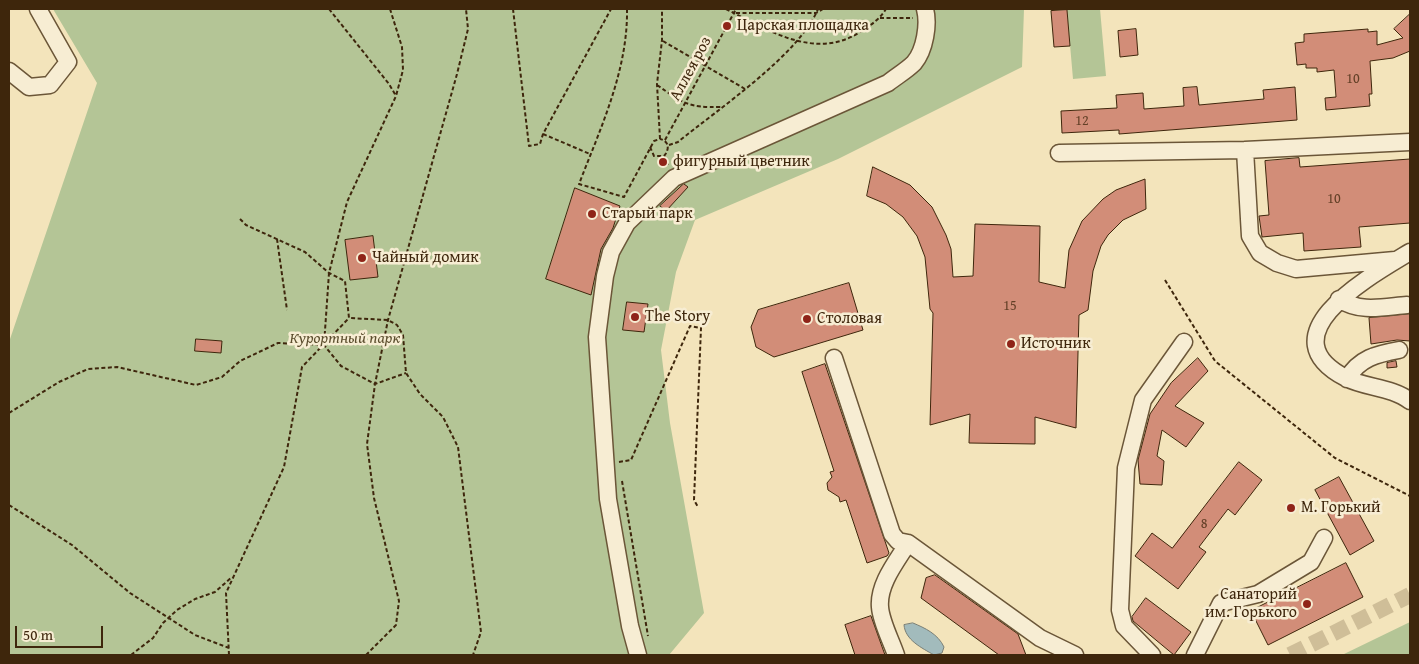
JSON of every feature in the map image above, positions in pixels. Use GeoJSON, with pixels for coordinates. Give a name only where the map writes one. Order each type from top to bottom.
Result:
{"type":"FeatureCollection","features":[{"type":"Feature","properties":{"kind":"lane"},"geometry":{"type":"LineString","coordinates":[[9,71],[29,87],[50,85],[68,62],[38,9]]}},
{"type":"Feature","properties":{"kind":"lane"},"geometry":{"type":"LineString","coordinates":[[638,655],[630,626],[608,499],[597,337],[605,276],[611,252],[627,222],[674,178],[888,83],[915,62],[926,33],[926,14]]}},
{"type":"Feature","properties":{"kind":"lane"},"geometry":{"type":"LineString","coordinates":[[1059,153],[1245,150],[1410,142]]}},
{"type":"Feature","properties":{"kind":"lane"},"geometry":{"type":"LineString","coordinates":[[1245,150],[1250,236],[1260,253],[1276,263],[1296,269],[1404,256]]}},
{"type":"Feature","properties":{"kind":"lane"},"geometry":{"type":"LineString","coordinates":[[1404,256],[1339,299],[1324,316],[1317,331],[1315,346],[1321,358],[1334,371],[1347,378],[1397,393],[1410,401]]}},
{"type":"Feature","properties":{"kind":"lane"},"geometry":{"type":"LineString","coordinates":[[1339,299],[1350,306],[1366,309],[1407,305]]}},
{"type":"Feature","properties":{"kind":"lane"},"geometry":{"type":"LineString","coordinates":[[1152,655],[1124,626],[1120,610],[1126,468],[1143,400],[1184,342]]}},
{"type":"Feature","properties":{"kind":"lane"},"geometry":{"type":"LineString","coordinates":[[1347,378],[1352,370],[1374,354],[1399,350]]}},
{"type":"Feature","properties":{"kind":"lane"},"geometry":{"type":"LineString","coordinates":[[834,358],[892,534],[898,541],[908,543],[1040,638],[1074,655]]}},
{"type":"Feature","properties":{"kind":"lane"},"geometry":{"type":"LineString","coordinates":[[1195,655],[1221,603],[1258,594],[1311,562],[1324,538]]}},
{"type":"Feature","properties":{"kind":"lane"},"geometry":{"type":"LineString","coordinates":[[896,655],[880,608],[881,596],[889,574],[908,543]]}},
{"type":"Feature","properties":{"kind":"path"},"geometry":{"type":"LineString","coordinates":[[328,9],[389,84],[396,96]]}},
{"type":"Feature","properties":{"kind":"path"},"geometry":{"type":"LineString","coordinates":[[390,9],[402,47],[403,70],[396,96],[347,202],[329,273],[324,345],[341,366],[375,384],[406,373]]}},
{"type":"Feature","properties":{"kind":"path"},"geometry":{"type":"LineString","coordinates":[[366,655],[396,625],[399,601],[374,498],[367,444],[375,384],[388,320],[468,29],[466,9]]}},
{"type":"Feature","properties":{"kind":"path"},"geometry":{"type":"LineString","coordinates":[[513,9],[529,146],[540,144],[542,134],[611,9]]}},
{"type":"Feature","properties":{"kind":"path"},"geometry":{"type":"LineString","coordinates":[[627,9],[628,28],[621,71],[579,184],[624,197],[650,147],[654,141],[660,138],[665,140],[668,145],[668,151],[659,157],[654,156],[650,147]]}},
{"type":"Feature","properties":{"kind":"path"},"geometry":{"type":"LineString","coordinates":[[660,138],[656,84],[662,40],[662,9]]}},
{"type":"Feature","properties":{"kind":"path"},"geometry":{"type":"LineString","coordinates":[[726,9],[797,42],[811,45],[849,39],[880,18],[886,9]]}},
{"type":"Feature","properties":{"kind":"path","name":"Аллея роз"},"geometry":{"type":"LineString","coordinates":[[665,140],[736,9]]}},
{"type":"Feature","properties":{"kind":"path"},"geometry":{"type":"LineString","coordinates":[[668,145],[678,142],[745,89],[797,42],[818,9]]}},
{"type":"Feature","properties":{"kind":"path"},"geometry":{"type":"LineString","coordinates":[[734,13],[816,13],[823,9]]}},
{"type":"Feature","properties":{"kind":"path"},"geometry":{"type":"LineString","coordinates":[[880,18],[926,14]]}},
{"type":"Feature","properties":{"kind":"path"},"geometry":{"type":"LineString","coordinates":[[662,40],[745,89]]}},
{"type":"Feature","properties":{"kind":"path"},"geometry":{"type":"LineString","coordinates":[[656,84],[684,104],[701,108],[721,107]]}},
{"type":"Feature","properties":{"kind":"path"},"geometry":{"type":"LineString","coordinates":[[542,134],[590,154]]}},
{"type":"Feature","properties":{"kind":"path"},"geometry":{"type":"LineString","coordinates":[[229,655],[226,593],[284,467],[302,367],[349,318],[345,281],[329,273],[305,252],[246,225],[240,219]]}},
{"type":"Feature","properties":{"kind":"path"},"geometry":{"type":"LineString","coordinates":[[277,239],[287,310]]}},
{"type":"Feature","properties":{"kind":"path"},"geometry":{"type":"LineString","coordinates":[[1165,280],[1215,361],[1335,458],[1410,496]]}},
{"type":"Feature","properties":{"kind":"path"},"geometry":{"type":"LineString","coordinates":[[349,318],[388,320],[397,325],[403,335],[406,373],[420,394],[443,417],[458,447],[481,632],[473,655]]}},
{"type":"Feature","properties":{"kind":"path"},"geometry":{"type":"LineString","coordinates":[[619,462],[631,460],[690,326],[701,328],[694,500],[698,507]]}},
{"type":"Feature","properties":{"kind":"path"},"geometry":{"type":"LineString","coordinates":[[9,413],[59,382],[88,369],[118,367],[196,385],[222,377],[240,361],[278,343],[324,345]]}},
{"type":"Feature","properties":{"kind":"path"},"geometry":{"type":"LineString","coordinates":[[622,481],[648,636]]}},
{"type":"Feature","properties":{"kind":"path"},"geometry":{"type":"LineString","coordinates":[[9,505],[72,545],[130,594],[170,617],[195,635],[229,648]]}},
{"type":"Feature","properties":{"kind":"path"},"geometry":{"type":"LineString","coordinates":[[131,655],[153,638],[162,623],[195,599],[215,592],[234,576]]}},
{"type":"Feature","properties":{"kind":"green space","name":"Курортный парк"},"geometry":{"type":"Polygon","coordinates":[[[53,9],[1024,9],[1022,67],[838,159],[695,220],[676,272],[661,350],[670,423],[704,613],[669,655],[9,655],[9,342],[97,83],[53,9]]]}},
{"type":"Feature","properties":{"kind":"green space"},"geometry":{"type":"Polygon","coordinates":[[[1100,9],[1106,76],[1073,79],[1067,10],[1100,9]]]}},
{"type":"Feature","properties":{"kind":"green space"},"geometry":{"type":"Polygon","coordinates":[[[1410,622],[1410,655],[1342,655],[1410,622]]]}},
{"type":"Feature","properties":{"kind":"water"},"geometry":{"type":"Polygon","coordinates":[[[913,623],[926,629],[938,638],[944,647],[942,653],[934,655],[919,646],[907,635],[904,625],[913,623]]]}},
{"type":"Feature","properties":{"kind":"building"},"geometry":{"type":"Polygon","coordinates":[[[1067,10],[1070,46],[1054,47],[1051,11],[1067,10]]]}},
{"type":"Feature","properties":{"kind":"building"},"geometry":{"type":"Polygon","coordinates":[[[1410,14],[1410,51],[1393,58],[1370,61],[1372,94],[1369,94],[1370,106],[1326,110],[1325,98],[1336,97],[1334,70],[1317,72],[1317,68],[1306,68],[1306,64],[1297,65],[1295,43],[1304,42],[1304,34],[1368,29],[1368,32],[1377,31],[1377,45],[1403,38],[1394,29],[1410,14]]]}},
{"type":"Feature","properties":{"kind":"building"},"geometry":{"type":"Polygon","coordinates":[[[1136,29],[1138,55],[1120,57],[1118,31],[1136,29]]]}},
{"type":"Feature","properties":{"kind":"building"},"geometry":{"type":"Polygon","coordinates":[[[1197,87],[1199,105],[1264,99],[1263,90],[1295,87],[1297,120],[1119,134],[1119,130],[1062,133],[1061,111],[1117,108],[1116,95],[1143,93],[1144,109],[1184,106],[1183,88],[1197,87]]]}},
{"type":"Feature","properties":{"kind":"building"},"geometry":{"type":"Polygon","coordinates":[[[1299,158],[1300,167],[1410,159],[1410,223],[1359,227],[1361,247],[1304,251],[1303,233],[1262,237],[1259,216],[1269,215],[1265,161],[1299,158]]]}},
{"type":"Feature","properties":{"kind":"building"},"geometry":{"type":"Polygon","coordinates":[[[873,167],[910,185],[932,207],[951,249],[953,277],[973,276],[975,224],[1040,226],[1039,282],[1065,288],[1069,250],[1082,221],[1103,199],[1116,190],[1145,179],[1146,209],[1123,220],[1108,235],[1101,246],[1093,271],[1088,310],[1079,315],[1076,428],[1035,417],[1035,444],[969,443],[970,414],[930,425],[933,313],[930,309],[925,257],[917,236],[903,217],[886,204],[867,196],[873,167]]]}},
{"type":"Feature","properties":{"kind":"building"},"geometry":{"type":"Polygon","coordinates":[[[684,184],[688,187],[666,211],[660,206],[684,184]]]}},
{"type":"Feature","properties":{"kind":"building"},"geometry":{"type":"Polygon","coordinates":[[[575,188],[620,206],[613,228],[601,249],[591,295],[546,279],[575,188]]]}},
{"type":"Feature","properties":{"kind":"building","name":"Чайный домик"},"geometry":{"type":"Polygon","coordinates":[[[373,236],[378,277],[350,280],[345,240],[373,236]]]}},
{"type":"Feature","properties":{"kind":"building","name":"Столовая"},"geometry":{"type":"Polygon","coordinates":[[[849,283],[863,330],[774,357],[756,347],[751,327],[758,310],[849,283]]]}},
{"type":"Feature","properties":{"kind":"building","name":"The Story"},"geometry":{"type":"Polygon","coordinates":[[[627,302],[648,304],[644,332],[623,330],[627,302]]]}},
{"type":"Feature","properties":{"kind":"building"},"geometry":{"type":"Polygon","coordinates":[[[1410,314],[1410,341],[1397,340],[1371,344],[1369,318],[1410,314]]]}},
{"type":"Feature","properties":{"kind":"building"},"geometry":{"type":"Polygon","coordinates":[[[196,339],[222,341],[221,353],[195,351],[196,339]]]}},
{"type":"Feature","properties":{"kind":"building"},"geometry":{"type":"Polygon","coordinates":[[[1198,358],[1208,371],[1175,406],[1204,423],[1186,447],[1162,430],[1157,456],[1164,461],[1162,485],[1140,484],[1138,460],[1150,414],[1171,383],[1198,358]]]}},
{"type":"Feature","properties":{"kind":"building"},"geometry":{"type":"Polygon","coordinates":[[[1396,361],[1397,367],[1387,368],[1387,363],[1396,361]]]}},
{"type":"Feature","properties":{"kind":"building"},"geometry":{"type":"Polygon","coordinates":[[[825,364],[889,553],[887,556],[867,563],[846,500],[840,502],[839,497],[828,490],[827,483],[832,477],[830,472],[834,471],[802,372],[825,364]]]}},
{"type":"Feature","properties":{"kind":"building"},"geometry":{"type":"Polygon","coordinates":[[[1239,462],[1262,480],[1235,515],[1228,509],[1199,547],[1206,552],[1178,589],[1135,556],[1152,533],[1172,548],[1239,462]]]}},
{"type":"Feature","properties":{"kind":"building"},"geometry":{"type":"Polygon","coordinates":[[[1339,477],[1374,541],[1350,555],[1315,490],[1339,477]]]}},
{"type":"Feature","properties":{"kind":"building","name":"Санаторий им. Горького"},"geometry":{"type":"Polygon","coordinates":[[[1346,563],[1363,597],[1268,645],[1251,611],[1346,563]]]}},
{"type":"Feature","properties":{"kind":"building"},"geometry":{"type":"Polygon","coordinates":[[[935,575],[1018,634],[1026,655],[999,655],[921,598],[926,578],[935,575]]]}},
{"type":"Feature","properties":{"kind":"building"},"geometry":{"type":"Polygon","coordinates":[[[1146,598],[1191,632],[1174,655],[1133,621],[1132,617],[1146,598]]]}},
{"type":"Feature","properties":{"kind":"building"},"geometry":{"type":"Polygon","coordinates":[[[871,616],[885,655],[855,655],[845,625],[871,616]]]}},
{"type":"Feature","properties":{"kind":"tunnel"},"geometry":{"type":"LineString","coordinates":[[1290,655],[1410,595]]}},
{"type":"Feature","properties":{"kind":"place","name":"Царская площадка"},"geometry":{"type":"Point","coordinates":[727,26]}},
{"type":"Feature","properties":{"kind":"place","name":"фигурный цветник"},"geometry":{"type":"Point","coordinates":[663,162]}},
{"type":"Feature","properties":{"kind":"place","name":"Старый парк"},"geometry":{"type":"Point","coordinates":[592,214]}},
{"type":"Feature","properties":{"kind":"place","name":"Чайный домик"},"geometry":{"type":"Point","coordinates":[362,258]}},
{"type":"Feature","properties":{"kind":"place","name":"The Story"},"geometry":{"type":"Point","coordinates":[635,317]}},
{"type":"Feature","properties":{"kind":"place","name":"Столовая"},"geometry":{"type":"Point","coordinates":[807,319]}},
{"type":"Feature","properties":{"kind":"place","name":"Источник"},"geometry":{"type":"Point","coordinates":[1011,344]}},
{"type":"Feature","properties":{"kind":"place","name":"М. Горький"},"geometry":{"type":"Point","coordinates":[1291,508]}},
{"type":"Feature","properties":{"kind":"place","name":"Санаторий им. Горького"},"geometry":{"type":"Point","coordinates":[1307,604]}}]}
